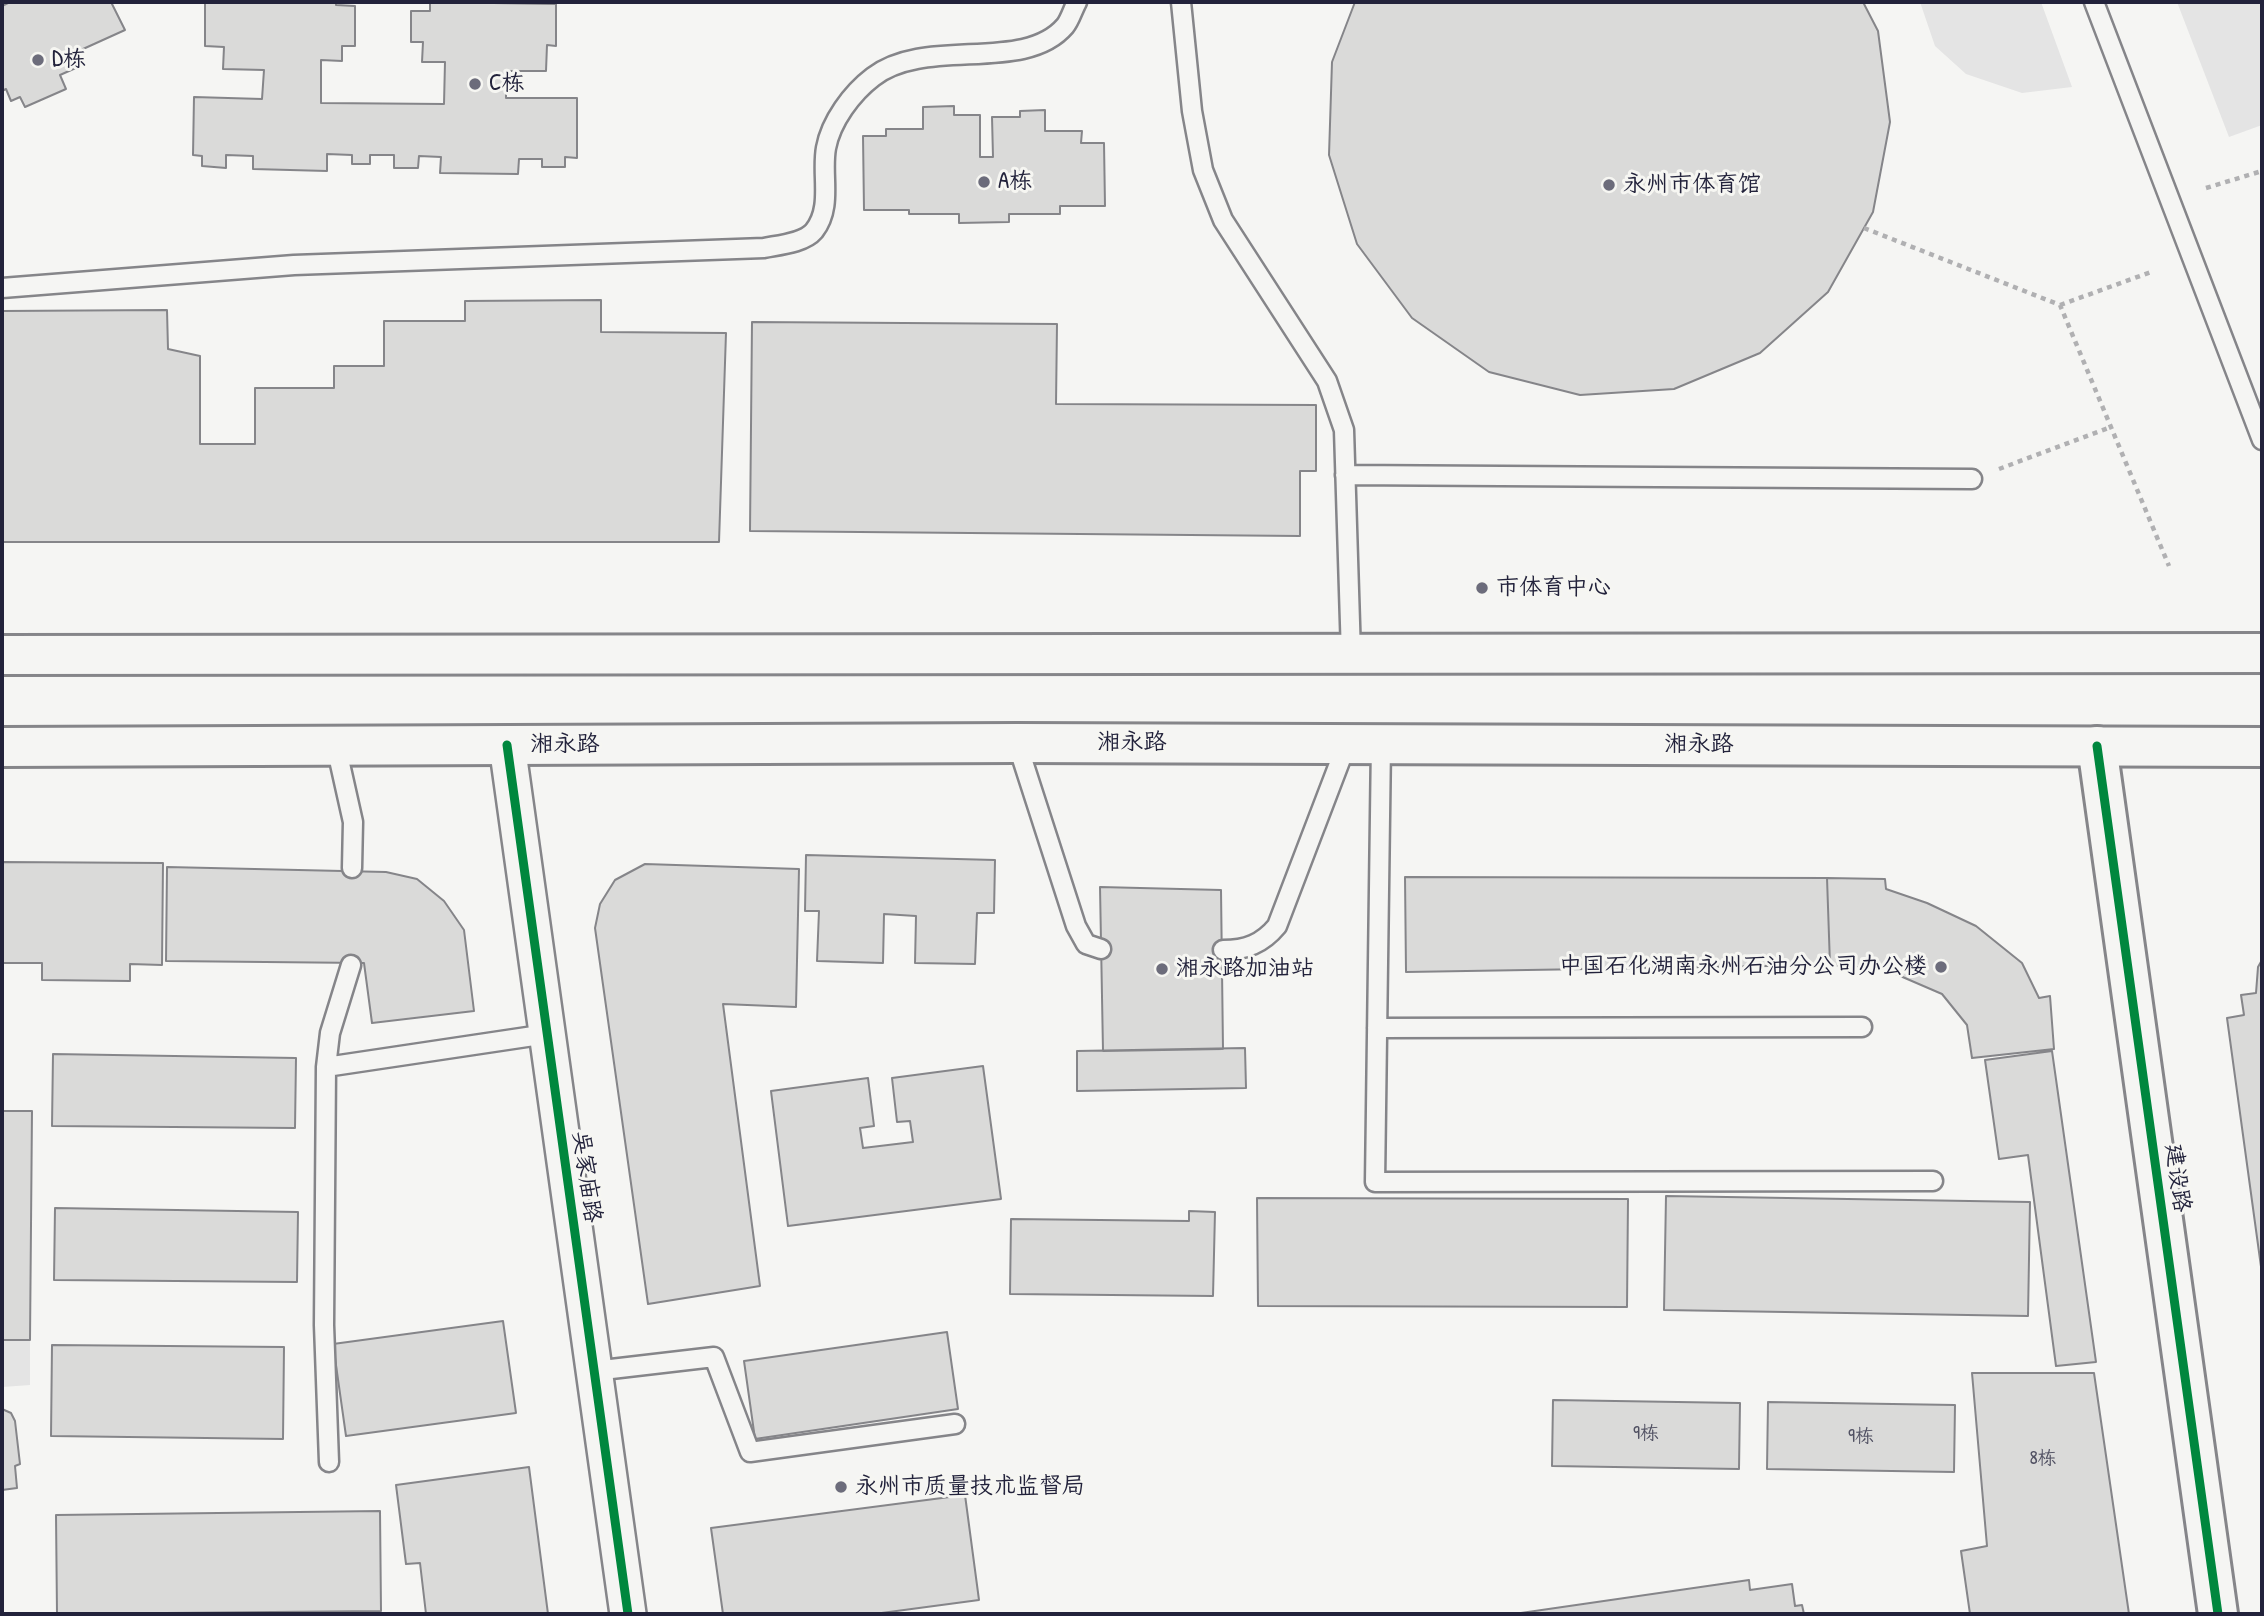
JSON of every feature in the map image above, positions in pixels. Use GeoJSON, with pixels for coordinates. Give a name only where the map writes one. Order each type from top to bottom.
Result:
{"type":"FeatureCollection","features":[{"type":"Feature","properties":{"kind":"main road"},"geometry":{"type":"LineString","coordinates":[[2,655],[2262,653]]}},
{"type":"Feature","properties":{"kind":"main road","name":"湘永路"},"geometry":{"type":"LineString","coordinates":[[2,747],[1364,743],[2262,747]]}},
{"type":"Feature","properties":{"kind":"main road","name":"建设路"},"geometry":{"type":"LineString","coordinates":[[2097,746],[2218,1614]]}},
{"type":"Feature","properties":{"kind":"street","name":"吴家庙路"},"geometry":{"type":"LineString","coordinates":[[507,745],[628,1614]]}},
{"type":"Feature","properties":{"kind":"lane"},"geometry":{"type":"LineString","coordinates":[[2,288],[294,265],[764,248],[792,242],[813,233],[825,210],[826,147],[838,118],[855,94],[873,76],[902,60],[1006,52],[1042,42],[1065,26],[1077,2]]}},
{"type":"Feature","properties":{"kind":"lane"},"geometry":{"type":"LineString","coordinates":[[1181,2],[1192,111],[1203,170],[1223,220],[1327,381],[1344,430],[1351,655]]}},
{"type":"Feature","properties":{"kind":"lane"},"geometry":{"type":"LineString","coordinates":[[2094,2],[2262,440]]}},
{"type":"Feature","properties":{"kind":"lane"},"geometry":{"type":"LineString","coordinates":[[1345,475],[1972,479]]}},
{"type":"Feature","properties":{"kind":"lane"},"geometry":{"type":"LineString","coordinates":[[1017,743],[1076,926],[1086,943],[1101,949]]}},
{"type":"Feature","properties":{"kind":"lane"},"geometry":{"type":"LineString","coordinates":[[1223,950],[1248,948],[1265,940],[1277,926],[1364,743]]}},
{"type":"Feature","properties":{"kind":"lane"},"geometry":{"type":"LineString","coordinates":[[1364,743],[1377,1028],[1376,1182],[1933,1181]]}},
{"type":"Feature","properties":{"kind":"lane"},"geometry":{"type":"LineString","coordinates":[[336,746],[353,822],[352,869]]}},
{"type":"Feature","properties":{"kind":"lane"},"geometry":{"type":"LineString","coordinates":[[329,1462],[324,1325],[326,1067],[330,1032],[351,965]]}},
{"type":"Feature","properties":{"kind":"lane"},"geometry":{"type":"LineString","coordinates":[[1377,1028],[1862,1027]]}},
{"type":"Feature","properties":{"kind":"lane"},"geometry":{"type":"LineString","coordinates":[[326,1067],[547,1034]]}},
{"type":"Feature","properties":{"kind":"lane"},"geometry":{"type":"LineString","coordinates":[[594,1371],[714,1357],[750,1452],[955,1424]]}},
{"type":"Feature","properties":{"kind":"path"},"geometry":{"type":"LineString","coordinates":[[2206,188],[2262,171]]}},
{"type":"Feature","properties":{"kind":"path"},"geometry":{"type":"LineString","coordinates":[[1864,228],[2060,305],[2151,272]]}},
{"type":"Feature","properties":{"kind":"path"},"geometry":{"type":"LineString","coordinates":[[2060,305],[2169,566]]}},
{"type":"Feature","properties":{"kind":"path"},"geometry":{"type":"LineString","coordinates":[[1972,479],[2110,426]]}},
{"type":"Feature","properties":{"kind":"shaded area"},"geometry":{"type":"Polygon","coordinates":[[[1920,2],[2041,2],[2072,87],[2022,93],[1966,74],[1935,46],[1920,2]]]}},
{"type":"Feature","properties":{"kind":"shaded area"},"geometry":{"type":"Polygon","coordinates":[[[2177,2],[2262,2],[2262,125],[2229,137],[2177,2]]]}},
{"type":"Feature","properties":{"kind":"shaded area"},"geometry":{"type":"Polygon","coordinates":[[[2,1340],[30,1340],[30,1385],[2,1387],[2,1340]]]}},
{"type":"Feature","properties":{"kind":"building","name":"D栋"},"geometry":{"type":"Polygon","coordinates":[[[10,2],[111,2],[125,30],[72,54],[78,67],[60,75],[66,89],[25,107],[20,97],[11,101],[6,89],[2,91],[2,6],[10,2]]]}},
{"type":"Feature","properties":{"kind":"building","name":"C栋"},"geometry":{"type":"Polygon","coordinates":[[[205,2],[336,2],[336,5],[355,6],[355,46],[342,46],[342,61],[321,60],[321,103],[444,104],[445,62],[422,62],[423,42],[411,42],[411,11],[430,11],[430,2],[556,4],[556,46],[547,45],[546,71],[506,71],[506,98],[577,98],[577,158],[565,157],[565,167],[542,167],[542,159],[519,159],[518,174],[440,173],[441,157],[419,156],[418,168],[394,168],[394,155],[370,155],[370,164],[352,164],[352,155],[327,154],[327,171],[253,169],[253,156],[226,155],[226,168],[202,166],[202,156],[193,155],[194,97],[262,99],[264,70],[223,69],[224,47],[205,46],[205,2]]]}},
{"type":"Feature","properties":{"kind":"building","name":"永州市体育馆"},"geometry":{"type":"Polygon","coordinates":[[[1355,2],[1863,2],[1878,31],[1890,122],[1873,212],[1828,292],[1760,353],[1674,389],[1580,395],[1489,372],[1412,318],[1357,244],[1329,155],[1332,62],[1355,2]]]}},
{"type":"Feature","properties":{"kind":"building","name":"A栋"},"geometry":{"type":"Polygon","coordinates":[[[954,106],[954,115],[980,115],[980,157],[993,157],[992,117],[1020,117],[1020,111],[1045,110],[1045,131],[1082,131],[1081,143],[1104,143],[1105,206],[1060,206],[1060,214],[1009,214],[1009,222],[959,223],[959,214],[909,214],[909,210],[864,210],[863,136],[886,136],[886,129],[923,129],[923,107],[954,106]]]}},
{"type":"Feature","properties":{"kind":"building"},"geometry":{"type":"Polygon","coordinates":[[[601,300],[601,332],[726,333],[719,542],[2,542],[2,311],[167,310],[168,349],[200,356],[200,444],[255,444],[255,388],[334,388],[334,366],[384,366],[384,321],[465,321],[465,301],[601,300]]]}},
{"type":"Feature","properties":{"kind":"building"},"geometry":{"type":"Polygon","coordinates":[[[752,322],[1057,324],[1056,404],[1316,405],[1316,471],[1300,471],[1300,536],[750,531],[752,322]]]}},
{"type":"Feature","properties":{"kind":"building"},"geometry":{"type":"Polygon","coordinates":[[[806,855],[995,860],[994,913],[977,913],[975,964],[915,963],[916,916],[884,914],[883,963],[817,961],[819,911],[805,911],[806,855]]]}},
{"type":"Feature","properties":{"kind":"building"},"geometry":{"type":"Polygon","coordinates":[[[3,862],[163,863],[162,965],[130,964],[130,981],[42,980],[42,963],[3,963],[3,862]]]}},
{"type":"Feature","properties":{"kind":"building"},"geometry":{"type":"Polygon","coordinates":[[[645,864],[799,869],[796,1007],[723,1004],[760,1286],[648,1304],[595,928],[600,904],[615,880],[645,864]]]}},
{"type":"Feature","properties":{"kind":"building"},"geometry":{"type":"Polygon","coordinates":[[[167,867],[386,872],[417,879],[444,901],[464,930],[474,1011],[372,1023],[364,963],[166,961],[167,867]]]}},
{"type":"Feature","properties":{"kind":"building"},"geometry":{"type":"Polygon","coordinates":[[[1405,877],[1827,878],[1830,965],[1406,972],[1405,877]]]}},
{"type":"Feature","properties":{"kind":"building","name":"中国石化湖南永州石油分公司办公楼"},"geometry":{"type":"Polygon","coordinates":[[[1827,878],[1885,879],[1886,889],[1927,903],[1976,926],[2022,963],[2039,998],[2050,996],[2054,1049],[1972,1058],[1967,1025],[1942,994],[1884,969],[1830,965],[1827,878]]]}},
{"type":"Feature","properties":{"kind":"building","name":"湘永路加油站"},"geometry":{"type":"Polygon","coordinates":[[[1100,887],[1221,890],[1223,1049],[1103,1051],[1100,887]]]}},
{"type":"Feature","properties":{"kind":"building"},"geometry":{"type":"Polygon","coordinates":[[[2262,960],[2262,1274],[2227,1018],[2244,1015],[2241,995],[2256,993],[2258,967],[2262,960]]]}},
{"type":"Feature","properties":{"kind":"building"},"geometry":{"type":"Polygon","coordinates":[[[1245,1048],[1246,1088],[1077,1091],[1077,1051],[1245,1048]]]}},
{"type":"Feature","properties":{"kind":"building"},"geometry":{"type":"Polygon","coordinates":[[[2052,1051],[2096,1362],[2056,1366],[2028,1155],[1999,1159],[1985,1060],[2052,1051]]]}},
{"type":"Feature","properties":{"kind":"building"},"geometry":{"type":"Polygon","coordinates":[[[53,1054],[296,1058],[295,1128],[52,1126],[53,1054]]]}},
{"type":"Feature","properties":{"kind":"building"},"geometry":{"type":"Polygon","coordinates":[[[983,1066],[1001,1199],[788,1226],[771,1091],[868,1078],[874,1126],[860,1128],[863,1148],[913,1142],[910,1121],[897,1122],[892,1078],[983,1066]]]}},
{"type":"Feature","properties":{"kind":"building"},"geometry":{"type":"Polygon","coordinates":[[[2,1111],[32,1111],[30,1340],[2,1340],[2,1111]]]}},
{"type":"Feature","properties":{"kind":"building"},"geometry":{"type":"Polygon","coordinates":[[[1666,1196],[2030,1202],[2028,1316],[1664,1310],[1666,1196]]]}},
{"type":"Feature","properties":{"kind":"building"},"geometry":{"type":"Polygon","coordinates":[[[1257,1198],[1628,1199],[1627,1307],[1258,1306],[1257,1198]]]}},
{"type":"Feature","properties":{"kind":"building"},"geometry":{"type":"Polygon","coordinates":[[[55,1208],[298,1212],[297,1282],[54,1280],[55,1208]]]}},
{"type":"Feature","properties":{"kind":"building"},"geometry":{"type":"Polygon","coordinates":[[[1189,1211],[1215,1212],[1213,1296],[1010,1294],[1011,1219],[1189,1221],[1189,1211]]]}},
{"type":"Feature","properties":{"kind":"building"},"geometry":{"type":"Polygon","coordinates":[[[503,1321],[516,1413],[346,1436],[333,1344],[503,1321]]]}},
{"type":"Feature","properties":{"kind":"building"},"geometry":{"type":"Polygon","coordinates":[[[947,1332],[958,1409],[755,1439],[744,1361],[947,1332]]]}},
{"type":"Feature","properties":{"kind":"building"},"geometry":{"type":"Polygon","coordinates":[[[52,1345],[284,1347],[283,1439],[51,1436],[52,1345]]]}},
{"type":"Feature","properties":{"kind":"building"},"geometry":{"type":"Polygon","coordinates":[[[1972,1373],[2094,1373],[2129,1614],[1970,1614],[1961,1551],[1987,1546],[1972,1373]]]}},
{"type":"Feature","properties":{"kind":"building"},"geometry":{"type":"Polygon","coordinates":[[[1553,1400],[1740,1403],[1739,1469],[1552,1466],[1553,1400]]]}},
{"type":"Feature","properties":{"kind":"building"},"geometry":{"type":"Polygon","coordinates":[[[1768,1402],[1955,1405],[1954,1472],[1767,1469],[1768,1402]]]}},
{"type":"Feature","properties":{"kind":"building"},"geometry":{"type":"Polygon","coordinates":[[[2,1409],[11,1413],[15,1421],[20,1464],[15,1466],[17,1488],[2,1490],[2,1409]]]}},
{"type":"Feature","properties":{"kind":"building"},"geometry":{"type":"Polygon","coordinates":[[[529,1467],[548,1614],[426,1614],[420,1563],[406,1564],[396,1485],[529,1467]]]}},
{"type":"Feature","properties":{"kind":"building"},"geometry":{"type":"Polygon","coordinates":[[[965,1495],[979,1600],[874,1614],[723,1614],[711,1528],[965,1495]]]}},
{"type":"Feature","properties":{"kind":"building"},"geometry":{"type":"Polygon","coordinates":[[[380,1511],[381,1611],[57,1614],[56,1515],[380,1511]]]}},
{"type":"Feature","properties":{"kind":"building"},"geometry":{"type":"Polygon","coordinates":[[[1749,1580],[1750,1590],[1792,1584],[1795,1606],[1802,1605],[1804,1614],[1514,1614],[1749,1580]]]}},
{"type":"Feature","properties":{"kind":"cycle path"},"geometry":{"type":"LineString","coordinates":[[507,745],[628,1614]]}},
{"type":"Feature","properties":{"kind":"cycle path"},"geometry":{"type":"LineString","coordinates":[[2097,746],[2218,1614]]}},
{"type":"Feature","properties":{"kind":"place","name":"D栋"},"geometry":{"type":"Point","coordinates":[38,60]}},
{"type":"Feature","properties":{"kind":"place","name":"C栋"},"geometry":{"type":"Point","coordinates":[475,84]}},
{"type":"Feature","properties":{"kind":"place","name":"A栋"},"geometry":{"type":"Point","coordinates":[984,182]}},
{"type":"Feature","properties":{"kind":"place","name":"永州市体育馆"},"geometry":{"type":"Point","coordinates":[1609,185]}},
{"type":"Feature","properties":{"kind":"place","name":"市体育中心"},"geometry":{"type":"Point","coordinates":[1482,588]}},
{"type":"Feature","properties":{"kind":"place","name":"中国石化湖南永州石油分公司办公楼"},"geometry":{"type":"Point","coordinates":[1941,967]}},
{"type":"Feature","properties":{"kind":"place","name":"湘永路加油站"},"geometry":{"type":"Point","coordinates":[1162,969]}},
{"type":"Feature","properties":{"kind":"place","name":"永州市质量技术监督局"},"geometry":{"type":"Point","coordinates":[841,1487]}}]}
